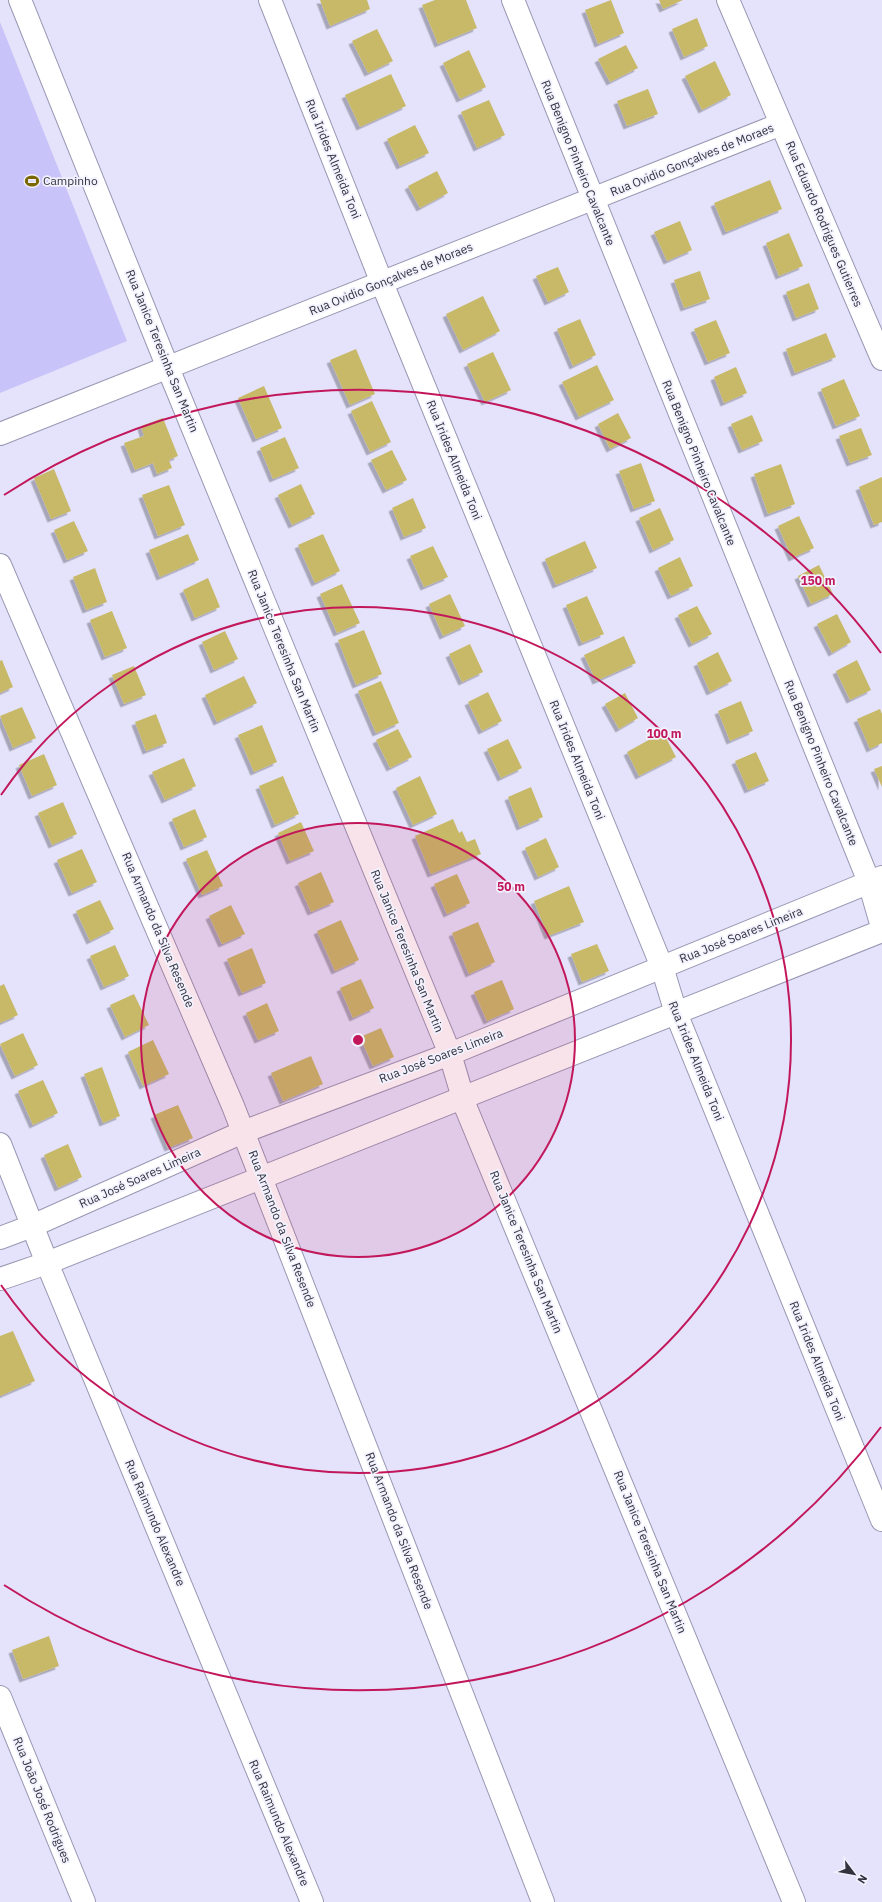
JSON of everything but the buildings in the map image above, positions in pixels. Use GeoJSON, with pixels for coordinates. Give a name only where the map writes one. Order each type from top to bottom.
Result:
{"type":"FeatureCollection","features":[{"type":"Feature","properties":{"kind":"street","name":"Rua Janice Teresinha San Martin"},"geometry":{"type":"LineString","coordinates":[[20,0],[168,368],[450,1054],[462,1098],[794,1902]]}},
{"type":"Feature","properties":{"kind":"street","name":"Rua Irides Almeida Toni"},"geometry":{"type":"LineString","coordinates":[[270,0],[382,283],[662,967],[676,1013],[882,1520]]}},
{"type":"Feature","properties":{"kind":"street","name":"Rua Benigno Pinheiro Cavalcante"},"geometry":{"type":"LineString","coordinates":[[513,0],[592,199],[876,880],[882,927]]}},
{"type":"Feature","properties":{"kind":"street","name":"Rua Eduardo Rodrigues Gutierres"},"geometry":{"type":"LineString","coordinates":[[728,0],[882,359]]}},
{"type":"Feature","properties":{"kind":"street","name":"Rua Ovidio Gonçalves de Moraes"},"geometry":{"type":"LineString","coordinates":[[0,434],[781,124]]}},
{"type":"Feature","properties":{"kind":"street","name":"Rua Armando da Silva Resende"},"geometry":{"type":"LineString","coordinates":[[0,565],[243,1132],[543,1902]]}},
{"type":"Feature","properties":{"kind":"street","name":"Rua José Soares Limeira"},"geometry":{"type":"LineString","coordinates":[[0,1238],[32,1226],[243,1132],[450,1054],[876,880]]}},
{"type":"Feature","properties":{"kind":"street"},"geometry":{"type":"LineString","coordinates":[[0,1279],[46,1263],[882,931]]}},
{"type":"Feature","properties":{"kind":"street","name":"Rua Raimundo Alexandre"},"geometry":{"type":"LineString","coordinates":[[0,1144],[46,1263],[312,1902]]}},
{"type":"Feature","properties":{"kind":"street","name":"Rua João José Rodrigues"},"geometry":{"type":"LineString","coordinates":[[0,1697],[84,1902]]}},
{"type":"Feature","properties":{"kind":"shaded area","name":"Campinho"},"geometry":{"type":"Polygon","coordinates":[[[0,22],[127,341],[0,393],[0,22]]]}},
{"type":"Feature","properties":{"kind":"place","name":"Campinho"},"geometry":{"type":"Point","coordinates":[32,181]}}]}
